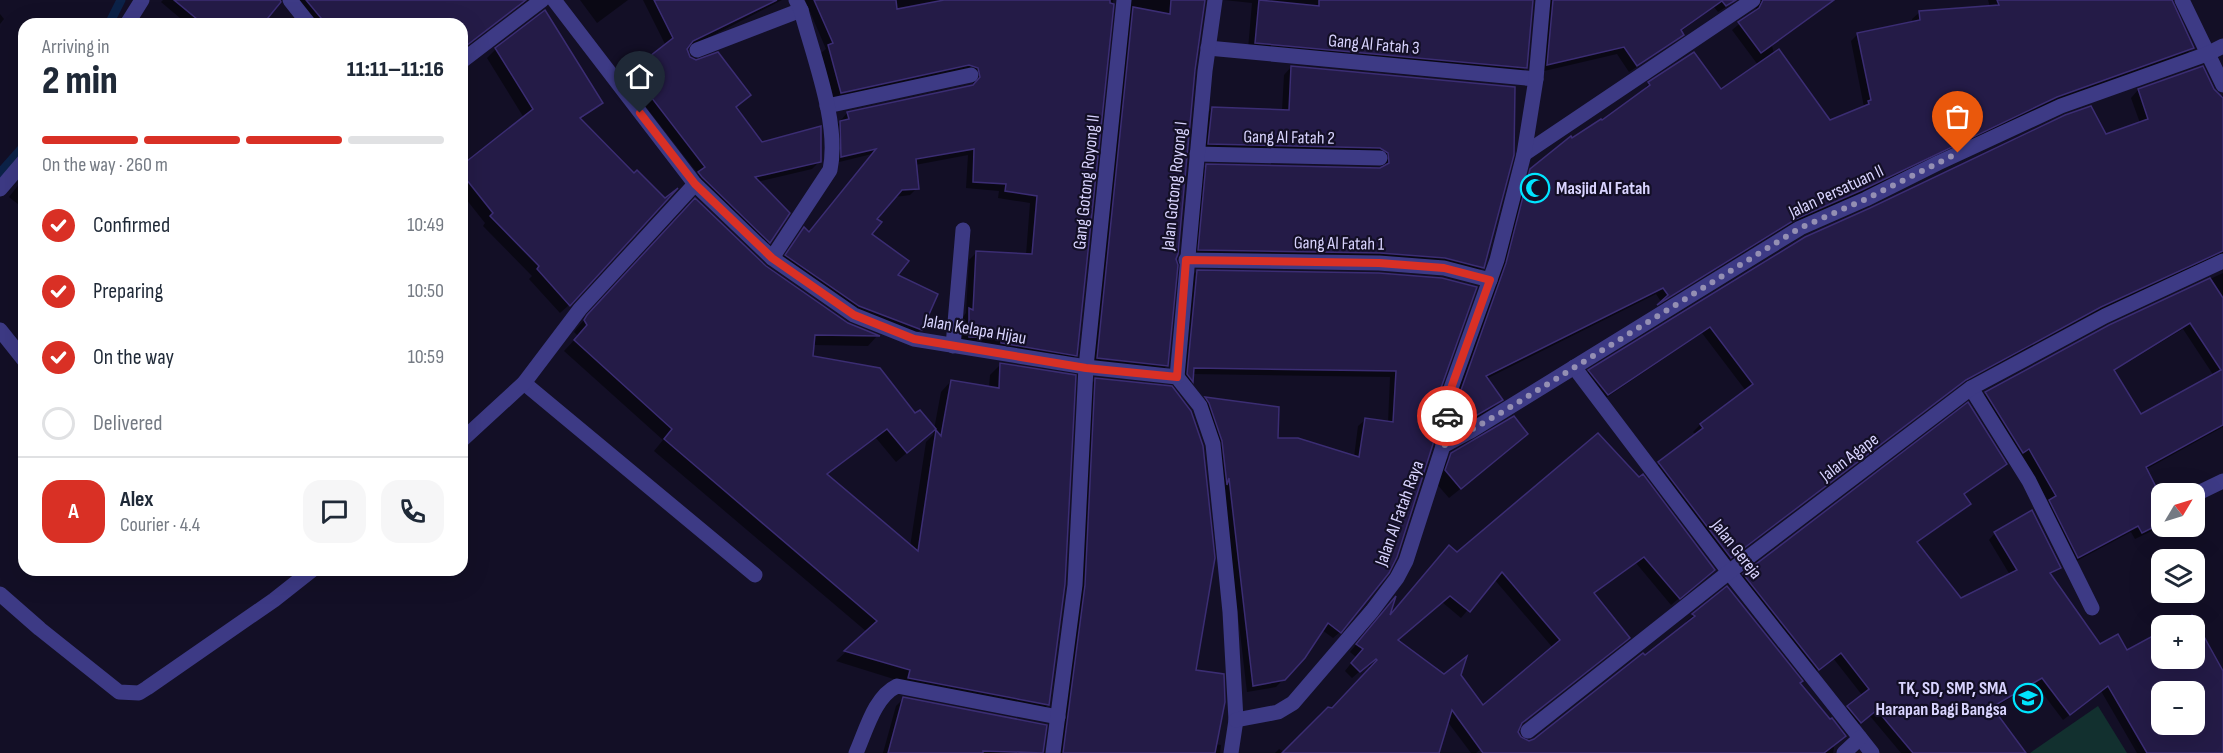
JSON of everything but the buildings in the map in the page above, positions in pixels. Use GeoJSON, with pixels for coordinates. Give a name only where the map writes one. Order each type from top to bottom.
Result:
{"type":"FeatureCollection","features":[{"type":"Feature","properties":{"kind":"street"},"geometry":{"type":"LineString","coordinates":[[131,18],[142,0]]}},
{"type":"Feature","properties":{"kind":"street"},"geometry":{"type":"LineString","coordinates":[[290,0],[304,18]]}},
{"type":"Feature","properties":{"kind":"street"},"geometry":{"type":"LineString","coordinates":[[468,56],[542,0]]}},
{"type":"Feature","properties":{"kind":"street","name":"Jalan Kelapa Hijau"},"geometry":{"type":"LineString","coordinates":[[554,0],[695,184],[772,258],[854,315],[914,339],[1086,368],[1177,377]]}},
{"type":"Feature","properties":{"kind":"street","name":"Gang Gotong Royong II"},"geometry":{"type":"LineString","coordinates":[[1053,753],[1075,585],[1086,368],[1124,0]]}},
{"type":"Feature","properties":{"kind":"street","name":"Jalan Gotong Royong I"},"geometry":{"type":"LineString","coordinates":[[1177,377],[1186,260],[1215,0]]}},
{"type":"Feature","properties":{"kind":"street","name":"Jalan Al Fatah Raya"},"geometry":{"type":"LineString","coordinates":[[1236,720],[1278,712],[1293,703],[1372,611],[1397,578],[1406,561],[1443,446],[1450,391],[1497,260],[1524,154],[1536,79],[1543,0]]}},
{"type":"Feature","properties":{"kind":"street"},"geometry":{"type":"LineString","coordinates":[[1524,154],[1754,0]]}},
{"type":"Feature","properties":{"kind":"street"},"geometry":{"type":"LineString","coordinates":[[2182,0],[2223,85]]}},
{"type":"Feature","properties":{"kind":"street"},"geometry":{"type":"LineString","coordinates":[[697,50],[799,5],[827,106],[833,154],[830,170],[772,258]]}},
{"type":"Feature","properties":{"kind":"street","name":"Jalan Persatuan II"},"geometry":{"type":"LineString","coordinates":[[1443,446],[1800,228],[2061,106],[2207,54],[2223,46]]}},
{"type":"Feature","properties":{"kind":"street","name":"Gang Al Fatah 3"},"geometry":{"type":"LineString","coordinates":[[1208,48],[1536,79]]}},
{"type":"Feature","properties":{"kind":"street"},"geometry":{"type":"LineString","coordinates":[[827,106],[971,75]]}},
{"type":"Feature","properties":{"kind":"street","name":"Gang Al Fatah 2"},"geometry":{"type":"LineString","coordinates":[[1197,154],[1380,158]]}},
{"type":"Feature","properties":{"kind":"street"},"geometry":{"type":"LineString","coordinates":[[0,189],[18,168]]}},
{"type":"Feature","properties":{"kind":"street"},"geometry":{"type":"LineString","coordinates":[[468,434],[524,383],[580,309],[695,184]]}},
{"type":"Feature","properties":{"kind":"street"},"geometry":{"type":"LineString","coordinates":[[953,346],[963,230]]}},
{"type":"Feature","properties":{"kind":"street","name":"Gang Al Fatah 1"},"geometry":{"type":"LineString","coordinates":[[1186,260],[1379,263],[1444,268],[1490,280]]}},
{"type":"Feature","properties":{"kind":"street","name":"Jalan Agape"},"geometry":{"type":"LineString","coordinates":[[1528,731],[1729,572],[1971,388],[2105,316],[2223,261]]}},
{"type":"Feature","properties":{"kind":"street"},"geometry":{"type":"LineString","coordinates":[[0,330],[18,352]]}},
{"type":"Feature","properties":{"kind":"street","name":"Jalan Gereja"},"geometry":{"type":"LineString","coordinates":[[1574,367],[1729,572],[1872,753]]}},
{"type":"Feature","properties":{"kind":"street"},"geometry":{"type":"LineString","coordinates":[[1177,377],[1200,406],[1213,444],[1230,612],[1236,720],[1231,753]]}},
{"type":"Feature","properties":{"kind":"street"},"geometry":{"type":"LineString","coordinates":[[524,383],[755,575]]}},
{"type":"Feature","properties":{"kind":"street"},"geometry":{"type":"LineString","coordinates":[[1971,388],[2029,481],[2092,608]]}},
{"type":"Feature","properties":{"kind":"street"},"geometry":{"type":"LineString","coordinates":[[2205,490],[2223,481]]}},
{"type":"Feature","properties":{"kind":"street"},"geometry":{"type":"LineString","coordinates":[[0,594],[85,666],[119,692],[129,694],[139,693],[147,688],[274,600],[304,576]]}},
{"type":"Feature","properties":{"kind":"street"},"geometry":{"type":"LineString","coordinates":[[856,753],[886,691],[897,686],[1058,717]]}},
{"type":"Feature","properties":{"kind":"street"},"geometry":{"type":"LineString","coordinates":[[1844,753],[1860,738]]}},
{"type":"Feature","properties":{"kind":"green space"},"geometry":{"type":"Polygon","coordinates":[[[2098,706],[2127,753],[2030,753],[2098,706]]]}},
{"type":"Feature","properties":{"kind":"waterway"},"geometry":{"type":"LineString","coordinates":[[112,18],[121,0]]}},
{"type":"Feature","properties":{"kind":"waterway"},"geometry":{"type":"LineString","coordinates":[[0,173],[18,153]]}},
{"type":"Feature","properties":{"kind":"way so far"},"geometry":{"type":"LineString","coordinates":[[1447,416],[1443,446],[1504,411],[1800,228],[1866,199],[1958,153]]}},
{"type":"Feature","properties":{"kind":"place","name":"Masjid Al Fatah"},"geometry":{"type":"Point","coordinates":[1535,188]}},
{"type":"Feature","properties":{"kind":"place","name":"TK, SD, SMP, SMA Harapan Bagi Bangsa"},"geometry":{"type":"Point","coordinates":[2028,698]}},
{"type":"Feature","properties":{"kind":"route"},"geometry":{"type":"LineString","coordinates":[[640,113],[695,184],[772,258],[854,315],[914,339],[1086,368],[1177,377],[1186,260],[1379,263],[1444,268],[1490,280],[1450,391],[1447,416]]}}]}
